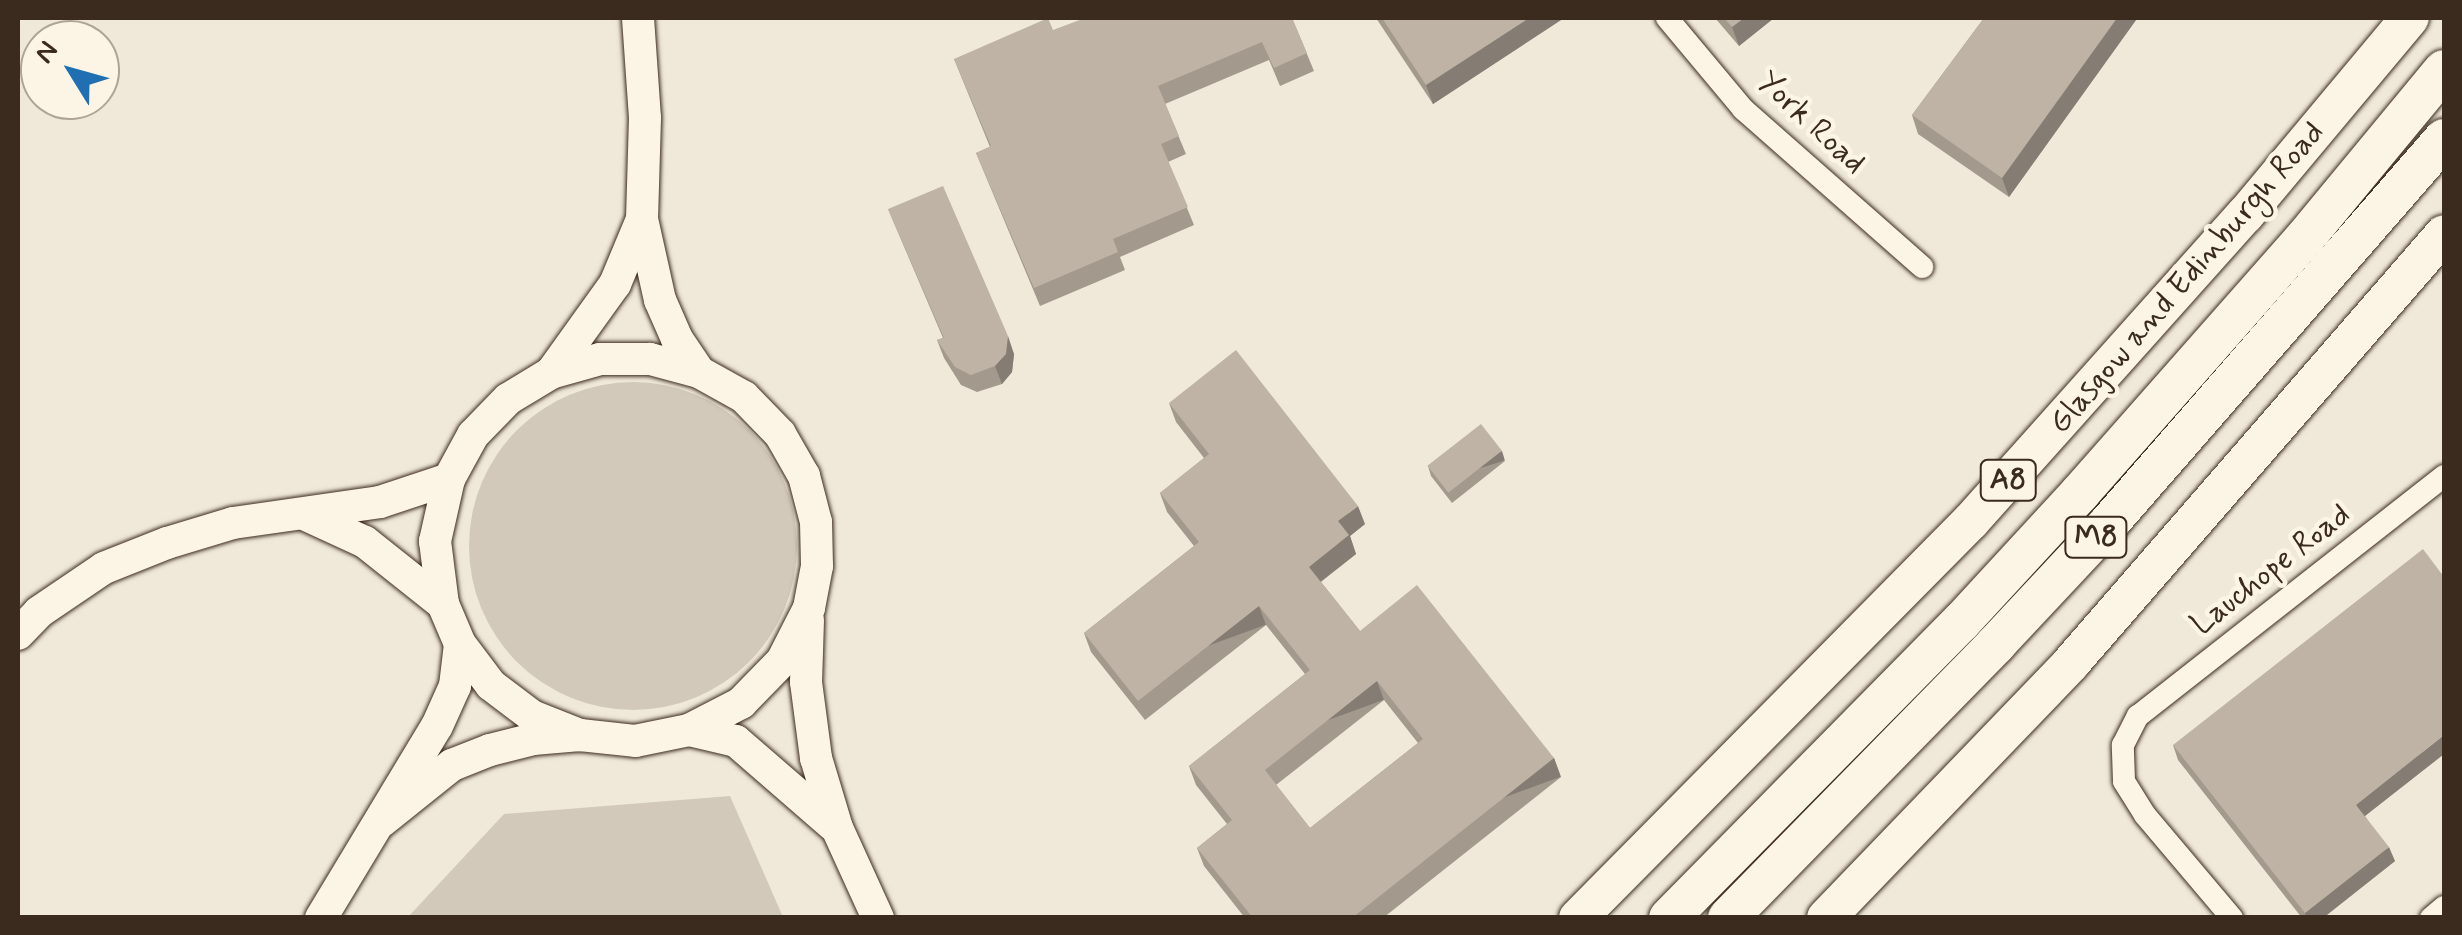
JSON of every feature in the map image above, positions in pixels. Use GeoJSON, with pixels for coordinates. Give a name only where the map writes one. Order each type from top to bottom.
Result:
{"type":"FeatureCollection","features":[{"type":"Feature","properties":{"kind":"highway","name":"Glasgow and Edinburgh Road"},"geometry":{"type":"LineString","coordinates":[[1578,918],[1780,718],[1970,520],[2245,216],[2410,18]]}},
{"type":"Feature","properties":{"kind":"highway","name":"M8"},"geometry":{"type":"LineString","coordinates":[[1669,918],[1853,734],[2080,494],[2304,240],[2444,70]]}},
{"type":"Feature","properties":{"kind":"highway","name":"M8"},"geometry":{"type":"LineString","coordinates":[[1728,918],[2110,522],[2444,139]]}},
{"type":"Feature","properties":{"kind":"highway"},"geometry":{"type":"LineString","coordinates":[[1826,918],[2097,634],[2444,234]]}},
{"type":"Feature","properties":{"kind":"main road"},"geometry":{"type":"LineString","coordinates":[[638,18],[645,118],[642,219],[660,300],[699,372]]}},
{"type":"Feature","properties":{"kind":"main road"},"geometry":{"type":"LineString","coordinates":[[551,373],[616,284],[642,219]]}},
{"type":"Feature","properties":{"kind":"main road"},"geometry":{"type":"LineString","coordinates":[[580,735],[532,716],[505,696],[460,644],[443,604],[435,541],[448,479],[473,435],[508,399],[551,373],[600,359],[650,359],[699,372],[756,410],[780,434],[804,476],[816,522],[818,566],[809,608],[806,682],[816,758],[836,828],[878,918]]}},
{"type":"Feature","properties":{"kind":"main road"},"geometry":{"type":"LineString","coordinates":[[18,634],[39,612],[104,568],[233,523],[380,502],[448,479]]}},
{"type":"Feature","properties":{"kind":"main road"},"geometry":{"type":"LineString","coordinates":[[304,514],[365,542],[443,604]]}},
{"type":"Feature","properties":{"kind":"main road"},"geometry":{"type":"LineString","coordinates":[[382,821],[452,766],[533,740],[580,735],[635,740],[689,730],[740,702],[782,660],[809,608]]}},
{"type":"Feature","properties":{"kind":"main road"},"geometry":{"type":"LineString","coordinates":[[321,918],[382,821],[455,686],[460,644]]}},
{"type":"Feature","properties":{"kind":"main road"},"geometry":{"type":"LineString","coordinates":[[689,730],[736,742],[800,792],[836,828]]}},
{"type":"Feature","properties":{"kind":"street","name":"York Road"},"geometry":{"type":"LineString","coordinates":[[1667,18],[1743,109],[1922,267]]}},
{"type":"Feature","properties":{"kind":"street","name":"Lauchope Road"},"geometry":{"type":"LineString","coordinates":[[2232,918],[2145,815],[2124,780],[2123,745],[2138,716],[2444,476]]}},
{"type":"Feature","properties":{"kind":"street"},"geometry":{"type":"LineString","coordinates":[[2431,918],[2444,907]]}},
{"type":"Feature","properties":{"kind":"shaded area"},"geometry":{"type":"Polygon","coordinates":[[[633,382],[665,385],[696,395],[749,430],[784,483],[794,514],[794,578],[784,609],[749,662],[696,697],[665,707],[633,710],[601,707],[570,697],[517,662],[482,609],[472,578],[469,546],[472,514],[482,483],[517,430],[570,395],[601,385],[633,382]]]}},
{"type":"Feature","properties":{"kind":"shaded area"},"geometry":{"type":"Polygon","coordinates":[[[730,796],[783,917],[408,917],[504,814],[730,796]]]}},
{"type":"Feature","properties":{"kind":"building"},"geometry":{"type":"Polygon","coordinates":[[[1048,18],[1053,30],[1085,18],[1292,18],[1307,53],[1274,68],[1262,42],[1158,86],[1179,136],[1161,144],[1188,207],[1113,239],[1118,252],[1034,288],[976,153],[991,146],[954,59],[1048,18]]]}},
{"type":"Feature","properties":{"kind":"building"},"geometry":{"type":"Polygon","coordinates":[[[1382,18],[1529,18],[1426,85],[1382,18]]]}},
{"type":"Feature","properties":{"kind":"building"},"geometry":{"type":"Polygon","coordinates":[[[1724,18],[1744,18],[1732,27],[1724,18]]]}},
{"type":"Feature","properties":{"kind":"building"},"geometry":{"type":"Polygon","coordinates":[[[1984,18],[2117,18],[2002,178],[1912,115],[1984,18]]]}},
{"type":"Feature","properties":{"kind":"building"},"geometry":{"type":"Polygon","coordinates":[[[943,186],[1008,336],[1006,354],[995,366],[971,375],[955,367],[937,340],[944,338],[888,209],[943,186]]]}},
{"type":"Feature","properties":{"kind":"building"},"geometry":{"type":"Polygon","coordinates":[[[1236,350],[1358,506],[1338,521],[1349,535],[1309,567],[1360,631],[1417,585],[1554,758],[1352,918],[1253,918],[1197,848],[1232,820],[1189,766],[1310,670],[1259,606],[1138,701],[1084,633],[1199,542],[1160,493],[1209,454],[1169,403],[1236,350]],[[1377,681],[1265,770],[1310,828],[1423,739],[1377,681]]]}},
{"type":"Feature","properties":{"kind":"building"},"geometry":{"type":"Polygon","coordinates":[[[1481,424],[1502,451],[1448,493],[1427,466],[1481,424]]]}},
{"type":"Feature","properties":{"kind":"building"},"geometry":{"type":"Polygon","coordinates":[[[2423,549],[2444,577],[2444,735],[2356,805],[2389,847],[2305,913],[2173,745],[2423,549]]]}}]}
